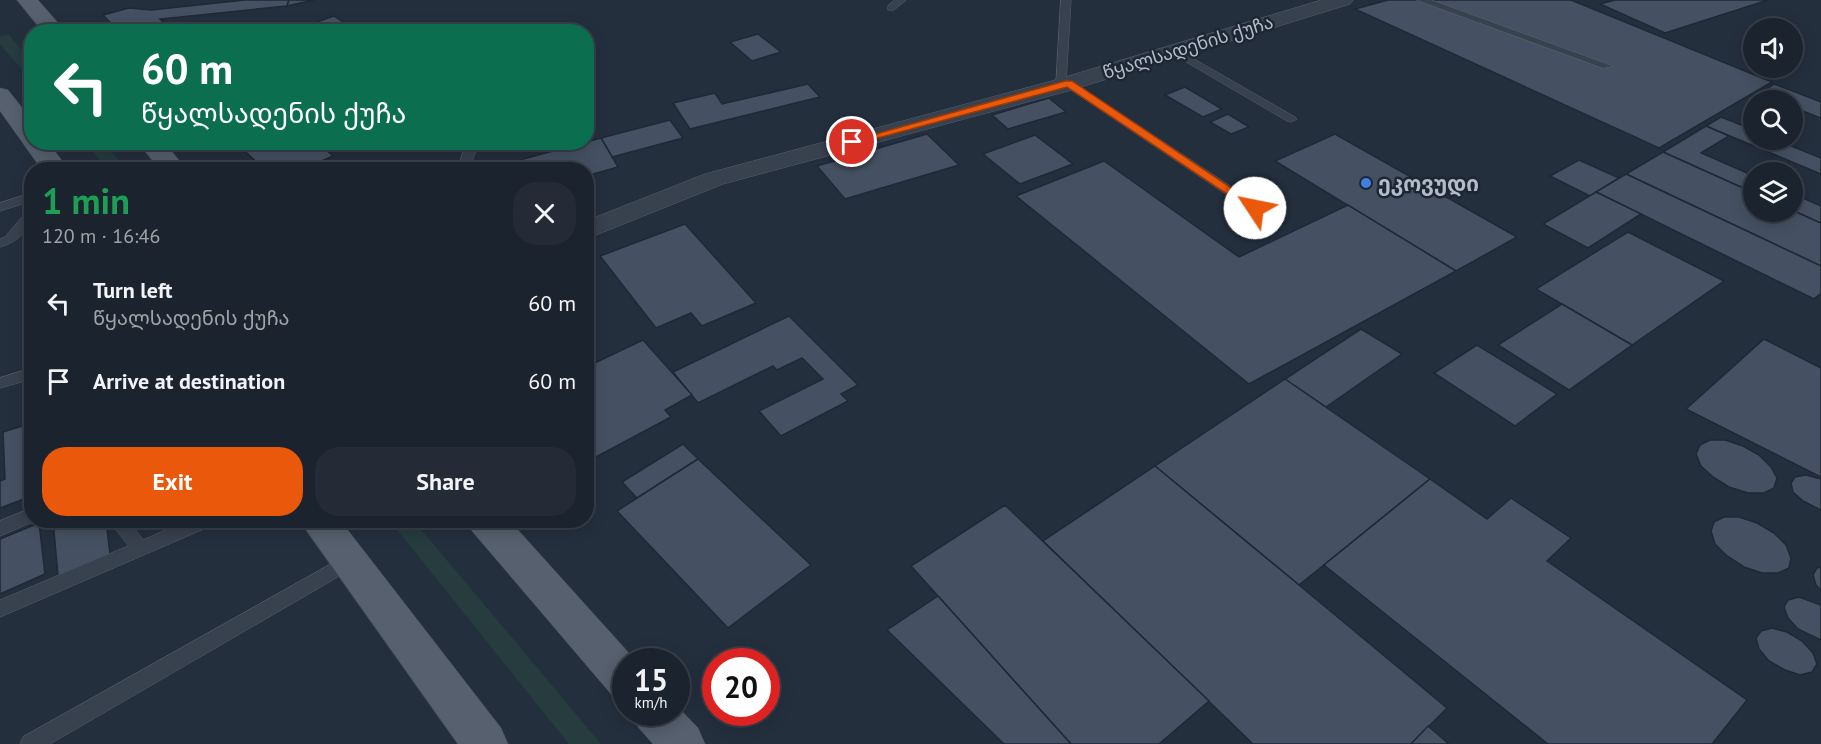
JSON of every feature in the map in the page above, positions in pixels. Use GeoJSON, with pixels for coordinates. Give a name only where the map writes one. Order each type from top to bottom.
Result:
{"type":"FeatureCollection","features":[{"type":"Feature","properties":{"kind":"main road"},"geometry":{"type":"LineString","coordinates":[[27,0],[48,24]]}},
{"type":"Feature","properties":{"kind":"main road"},"geometry":{"type":"LineString","coordinates":[[0,95],[24,126]]}},
{"type":"Feature","properties":{"kind":"main road"},"geometry":{"type":"LineString","coordinates":[[157,150],[167,162]]}},
{"type":"Feature","properties":{"kind":"main road"},"geometry":{"type":"LineString","coordinates":[[324,528],[486,744]]}},
{"type":"Feature","properties":{"kind":"main road"},"geometry":{"type":"LineString","coordinates":[[492,528],[612,664]]}},
{"type":"Feature","properties":{"kind":"main road"},"geometry":{"type":"LineString","coordinates":[[666,726],[682,744]]}},
{"type":"Feature","properties":{"kind":"street","name":"წყალსადენის ქუჩა"},"geometry":{"type":"LineString","coordinates":[[594,228],[714,178],[1064,85],[1343,0]]}},
{"type":"Feature","properties":{"kind":"lane"},"geometry":{"type":"LineString","coordinates":[[891,8],[901,0]]}},
{"type":"Feature","properties":{"kind":"lane"},"geometry":{"type":"LineString","coordinates":[[1066,0],[1064,85],[1255,208]]}},
{"type":"Feature","properties":{"kind":"lane"},"geometry":{"type":"LineString","coordinates":[[1422,0],[1607,66]]}},
{"type":"Feature","properties":{"kind":"lane"},"geometry":{"type":"LineString","coordinates":[[1175,51],[1291,119]]}},
{"type":"Feature","properties":{"kind":"lane"},"geometry":{"type":"LineString","coordinates":[[0,207],[24,200]]}},
{"type":"Feature","properties":{"kind":"lane"},"geometry":{"type":"LineString","coordinates":[[0,243],[10,240],[24,223]]}},
{"type":"Feature","properties":{"kind":"lane"},"geometry":{"type":"LineString","coordinates":[[0,383],[24,376]]}},
{"type":"Feature","properties":{"kind":"lane"},"geometry":{"type":"LineString","coordinates":[[0,529],[24,518]]}},
{"type":"Feature","properties":{"kind":"lane"},"geometry":{"type":"LineString","coordinates":[[124,528],[141,549]]}},
{"type":"Feature","properties":{"kind":"lane"},"geometry":{"type":"LineString","coordinates":[[0,609],[189,528]]}},
{"type":"Feature","properties":{"kind":"lane"},"geometry":{"type":"LineString","coordinates":[[30,744],[349,562]]}},
{"type":"Feature","properties":{"kind":"green space"},"geometry":{"type":"Polygon","coordinates":[[[8,34],[24,53],[24,72],[0,44],[0,37],[8,34]]]}},
{"type":"Feature","properties":{"kind":"green space"},"geometry":{"type":"Polygon","coordinates":[[[91,150],[110,150],[121,162],[102,162],[91,150]]]}},
{"type":"Feature","properties":{"kind":"green space"},"geometry":{"type":"Polygon","coordinates":[[[396,528],[420,528],[601,744],[569,744],[396,528]]]}},
{"type":"Feature","properties":{"kind":"building"},"geometry":{"type":"Polygon","coordinates":[[[245,0],[289,0],[287,6],[160,19],[165,24],[111,24],[103,15],[129,8],[151,10],[245,0]]]}},
{"type":"Feature","properties":{"kind":"building"},"geometry":{"type":"Polygon","coordinates":[[[289,0],[314,0],[287,6],[289,0]]]}},
{"type":"Feature","properties":{"kind":"building"},"geometry":{"type":"Polygon","coordinates":[[[1388,0],[1571,0],[1743,70],[1743,78],[1762,78],[1772,82],[1758,90],[1743,90],[1743,99],[1659,148],[1355,9],[1388,0]]]}},
{"type":"Feature","properties":{"kind":"building"},"geometry":{"type":"Polygon","coordinates":[[[1615,0],[1768,0],[1665,33],[1600,4],[1615,0]]]}},
{"type":"Feature","properties":{"kind":"building"},"geometry":{"type":"Polygon","coordinates":[[[334,16],[343,22],[337,24],[311,24],[334,16]]]}},
{"type":"Feature","properties":{"kind":"building"},"geometry":{"type":"Polygon","coordinates":[[[758,34],[781,52],[752,61],[730,42],[758,34]]]}},
{"type":"Feature","properties":{"kind":"building"},"geometry":{"type":"Polygon","coordinates":[[[808,84],[820,97],[690,129],[673,103],[715,93],[722,104],[808,84]]]}},
{"type":"Feature","properties":{"kind":"building"},"geometry":{"type":"Polygon","coordinates":[[[1774,84],[1790,90],[1766,90],[1774,84]]]}},
{"type":"Feature","properties":{"kind":"building"},"geometry":{"type":"Polygon","coordinates":[[[1185,87],[1222,109],[1203,117],[1165,95],[1185,87]]]}},
{"type":"Feature","properties":{"kind":"building"},"geometry":{"type":"Polygon","coordinates":[[[1803,95],[1821,102],[1821,118],[1803,111],[1803,95]]]}},
{"type":"Feature","properties":{"kind":"building"},"geometry":{"type":"Polygon","coordinates":[[[1049,98],[1066,112],[1008,129],[992,115],[1049,98]]]}},
{"type":"Feature","properties":{"kind":"building"},"geometry":{"type":"Polygon","coordinates":[[[1228,114],[1249,127],[1231,134],[1210,122],[1228,114]]]}},
{"type":"Feature","properties":{"kind":"building"},"geometry":{"type":"Polygon","coordinates":[[[1721,117],[1743,126],[1743,141],[1706,126],[1721,117]]]}},
{"type":"Feature","properties":{"kind":"building"},"geometry":{"type":"Polygon","coordinates":[[[670,120],[683,138],[612,157],[601,138],[670,120]]]}},
{"type":"Feature","properties":{"kind":"building"},"geometry":{"type":"Polygon","coordinates":[[[1706,126],[1729,136],[1701,153],[1743,171],[1743,188],[1663,152],[1706,126]]]}},
{"type":"Feature","properties":{"kind":"building"},"geometry":{"type":"Polygon","coordinates":[[[927,134],[959,165],[845,199],[817,166],[927,134]]]}},
{"type":"Feature","properties":{"kind":"building","name":"ეკოვუდი"},"geometry":{"type":"Polygon","coordinates":[[[1335,134],[1517,237],[1456,271],[1275,161],[1335,134]]]}},
{"type":"Feature","properties":{"kind":"building"},"geometry":{"type":"Polygon","coordinates":[[[1035,135],[1073,164],[1020,184],[983,154],[1035,135]]]}},
{"type":"Feature","properties":{"kind":"building"},"geometry":{"type":"Polygon","coordinates":[[[601,138],[618,167],[594,174],[594,162],[512,162],[557,150],[594,150],[594,140],[601,138]]]}},
{"type":"Feature","properties":{"kind":"building"},"geometry":{"type":"Polygon","coordinates":[[[244,150],[326,150],[333,156],[319,162],[256,162],[244,150]]]}},
{"type":"Feature","properties":{"kind":"building"},"geometry":{"type":"Polygon","coordinates":[[[1764,150],[1801,150],[1821,158],[1821,174],[1803,166],[1803,162],[1792,162],[1764,150]]]}},
{"type":"Feature","properties":{"kind":"building"},"geometry":{"type":"Polygon","coordinates":[[[1663,152],[1743,188],[1743,222],[1803,222],[1803,215],[1821,223],[1821,266],[1626,174],[1663,152]]]}},
{"type":"Feature","properties":{"kind":"building"},"geometry":{"type":"Polygon","coordinates":[[[1579,160],[1619,178],[1590,196],[1550,176],[1579,160]]]}},
{"type":"Feature","properties":{"kind":"building"},"geometry":{"type":"Polygon","coordinates":[[[1104,161],[1239,257],[1348,205],[1456,271],[1249,384],[1016,196],[1104,161]]]}},
{"type":"Feature","properties":{"kind":"building"},"geometry":{"type":"Polygon","coordinates":[[[1626,174],[1821,266],[1821,293],[1814,299],[1596,192],[1626,174]]]}},
{"type":"Feature","properties":{"kind":"building"},"geometry":{"type":"Polygon","coordinates":[[[1596,192],[1641,214],[1588,248],[1543,224],[1596,192]]]}},
{"type":"Feature","properties":{"kind":"building"},"geometry":{"type":"Polygon","coordinates":[[[1803,198],[1821,206],[1821,223],[1803,215],[1803,198]]]}},
{"type":"Feature","properties":{"kind":"building"},"geometry":{"type":"Polygon","coordinates":[[[685,224],[756,303],[702,326],[691,313],[656,328],[600,256],[685,224]]]}},
{"type":"Feature","properties":{"kind":"building"},"geometry":{"type":"Polygon","coordinates":[[[1628,232],[1724,281],[1632,345],[1536,289],[1628,232]]]}},
{"type":"Feature","properties":{"kind":"building"},"geometry":{"type":"Polygon","coordinates":[[[1562,304],[1632,345],[1569,390],[1498,345],[1562,304]]]}},
{"type":"Feature","properties":{"kind":"building"},"geometry":{"type":"Polygon","coordinates":[[[789,316],[858,385],[841,394],[848,401],[781,436],[759,411],[823,379],[802,358],[777,370],[773,366],[698,403],[673,372],[789,316]]]}},
{"type":"Feature","properties":{"kind":"building"},"geometry":{"type":"Polygon","coordinates":[[[1361,329],[1402,354],[1326,407],[1285,379],[1361,329]]]}},
{"type":"Feature","properties":{"kind":"building"},"geometry":{"type":"Polygon","coordinates":[[[1764,339],[1821,368],[1821,477],[1686,409],[1764,339]]]}},
{"type":"Feature","properties":{"kind":"building"},"geometry":{"type":"Polygon","coordinates":[[[643,340],[692,395],[665,410],[671,417],[596,457],[594,454],[594,363],[643,340]]]}},
{"type":"Feature","properties":{"kind":"building"},"geometry":{"type":"Polygon","coordinates":[[[1477,345],[1557,394],[1515,426],[1434,373],[1477,345]]]}},
{"type":"Feature","properties":{"kind":"building"},"geometry":{"type":"Polygon","coordinates":[[[1285,379],[1430,479],[1299,585],[1155,466],[1285,379]]]}},
{"type":"Feature","properties":{"kind":"building"},"geometry":{"type":"Polygon","coordinates":[[[24,425],[24,499],[0,508],[0,481],[5,479],[3,432],[24,425]]]}},
{"type":"Feature","properties":{"kind":"building"},"geometry":{"type":"Polygon","coordinates":[[[1710,440],[1725,440],[1759,455],[1771,467],[1777,478],[1774,488],[1764,493],[1748,493],[1729,487],[1713,477],[1701,466],[1696,454],[1700,445],[1710,440]]]}},
{"type":"Feature","properties":{"kind":"building"},"geometry":{"type":"Polygon","coordinates":[[[683,444],[698,459],[637,498],[622,482],[683,444]]]}},
{"type":"Feature","properties":{"kind":"building"},"geometry":{"type":"Polygon","coordinates":[[[698,459],[811,565],[728,628],[617,511],[698,459]]]}},
{"type":"Feature","properties":{"kind":"building"},"geometry":{"type":"Polygon","coordinates":[[[1155,466],[1447,708],[1411,744],[1253,744],[1043,541],[1155,466]]]}},
{"type":"Feature","properties":{"kind":"building"},"geometry":{"type":"Polygon","coordinates":[[[1806,475],[1821,479],[1821,510],[1803,501],[1793,492],[1791,483],[1795,477],[1806,475]]]}},
{"type":"Feature","properties":{"kind":"building"},"geometry":{"type":"Polygon","coordinates":[[[1430,479],[1487,519],[1511,498],[1571,538],[1547,561],[1747,700],[1712,744],[1548,744],[1324,565],[1430,479]]]}},
{"type":"Feature","properties":{"kind":"building"},"geometry":{"type":"Polygon","coordinates":[[[1005,505],[1209,701],[1159,744],[1071,744],[911,566],[1005,505]]]}},
{"type":"Feature","properties":{"kind":"building"},"geometry":{"type":"Polygon","coordinates":[[[1724,517],[1739,517],[1757,523],[1774,533],[1786,545],[1791,558],[1789,568],[1778,573],[1762,573],[1744,567],[1727,556],[1715,544],[1711,531],[1714,522],[1724,517]]]}},
{"type":"Feature","properties":{"kind":"building"},"geometry":{"type":"Polygon","coordinates":[[[27,528],[40,528],[45,574],[0,594],[0,539],[27,528]]]}},
{"type":"Feature","properties":{"kind":"building"},"geometry":{"type":"Polygon","coordinates":[[[54,528],[107,528],[110,554],[58,576],[54,528]]]}},
{"type":"Feature","properties":{"kind":"building"},"geometry":{"type":"Polygon","coordinates":[[[1821,567],[1821,590],[1816,585],[1813,575],[1817,568],[1821,567]]]}},
{"type":"Feature","properties":{"kind":"building"},"geometry":{"type":"Polygon","coordinates":[[[938,596],[1071,744],[1004,744],[887,630],[938,596]]]}},
{"type":"Feature","properties":{"kind":"building"},"geometry":{"type":"Polygon","coordinates":[[[1799,597],[1821,605],[1821,640],[1798,629],[1788,618],[1784,607],[1788,600],[1799,597]]]}},
{"type":"Feature","properties":{"kind":"building"},"geometry":{"type":"Polygon","coordinates":[[[1772,628],[1787,632],[1802,641],[1813,653],[1817,664],[1812,672],[1800,675],[1769,661],[1759,649],[1756,638],[1761,631],[1772,628]]]}},
{"type":"Feature","properties":{"kind":"building"},"geometry":{"type":"Polygon","coordinates":[[[1428,726],[1449,744],[1411,744],[1428,726]]]}},
{"type":"Feature","properties":{"kind":"place","name":"ეკოვუდი"},"geometry":{"type":"Point","coordinates":[1366,183]}},
{"type":"Feature","properties":{"kind":"route"},"geometry":{"type":"LineString","coordinates":[[852,142],[1069,84],[1255,208]]}}]}
